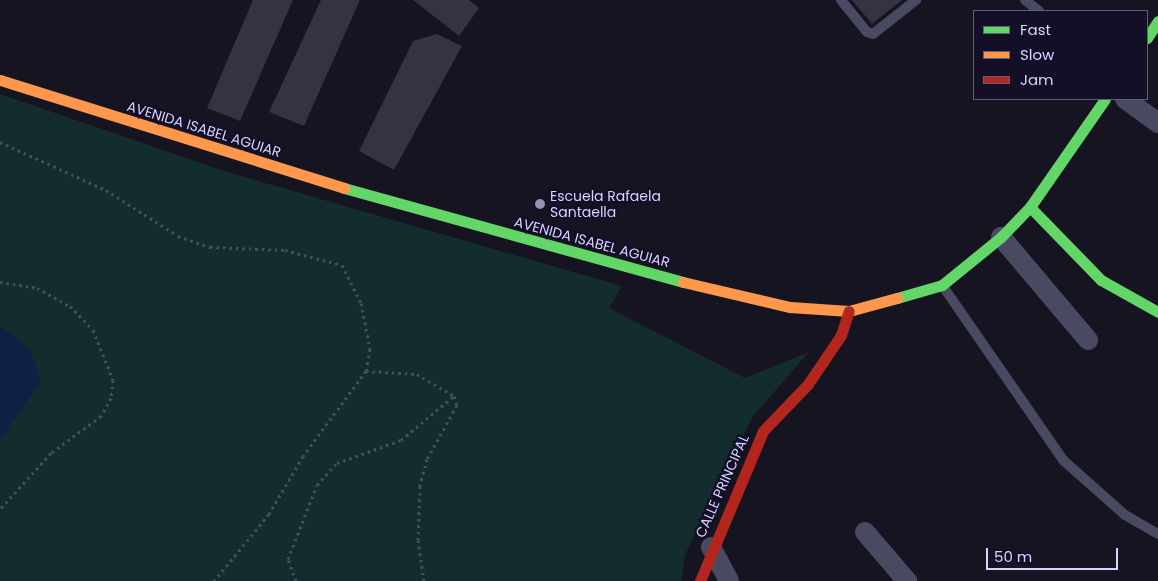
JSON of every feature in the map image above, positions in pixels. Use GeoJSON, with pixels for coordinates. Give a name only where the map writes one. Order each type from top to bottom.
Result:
{"type":"FeatureCollection","features":[{"type":"Feature","properties":{"kind":"main road"},"geometry":{"type":"LineString","coordinates":[[1148,36],[1158,21]]}},
{"type":"Feature","properties":{"kind":"main road","name":"AVENIDA ISABEL AGUIAR"},"geometry":{"type":"LineString","coordinates":[[0,80],[241,158],[603,263],[790,307],[849,311],[942,286],[1001,236],[1030,207],[1104,100]]}},
{"type":"Feature","properties":{"kind":"main road"},"geometry":{"type":"LineString","coordinates":[[1030,207],[1101,280],[1158,312]]}},
{"type":"Feature","properties":{"kind":"main road","name":"CALLE PRINCIPAL"},"geometry":{"type":"LineString","coordinates":[[700,581],[711,547],[763,431],[808,384],[841,334],[849,311]]}},
{"type":"Feature","properties":{"kind":"street"},"geometry":{"type":"LineString","coordinates":[[1126,100],[1158,123]]}},
{"type":"Feature","properties":{"kind":"street"},"geometry":{"type":"LineString","coordinates":[[1001,236],[1088,340]]}},
{"type":"Feature","properties":{"kind":"street"},"geometry":{"type":"LineString","coordinates":[[866,532],[907,581]]}},
{"type":"Feature","properties":{"kind":"street"},"geometry":{"type":"LineString","coordinates":[[711,547],[729,581]]}},
{"type":"Feature","properties":{"kind":"lane"},"geometry":{"type":"LineString","coordinates":[[841,0],[867,32],[873,34],[916,0]]}},
{"type":"Feature","properties":{"kind":"lane"},"geometry":{"type":"LineString","coordinates":[[1025,0],[1037,10]]}},
{"type":"Feature","properties":{"kind":"lane"},"geometry":{"type":"LineString","coordinates":[[942,286],[1063,460],[1125,515],[1158,534]]}},
{"type":"Feature","properties":{"kind":"path"},"geometry":{"type":"LineString","coordinates":[[0,142],[106,190],[178,236],[210,247],[285,250],[342,265],[361,303],[370,349],[366,371],[303,456],[269,514],[214,581]]}},
{"type":"Feature","properties":{"kind":"path"},"geometry":{"type":"LineString","coordinates":[[0,282],[37,288],[70,306],[93,330],[113,380],[111,398],[101,416],[51,453],[0,509]]}},
{"type":"Feature","properties":{"kind":"path"},"geometry":{"type":"LineString","coordinates":[[366,371],[416,374],[454,396],[457,405],[428,459],[420,486],[418,540],[424,581]]}},
{"type":"Feature","properties":{"kind":"path"},"geometry":{"type":"LineString","coordinates":[[296,581],[288,558],[317,485],[337,463],[401,440],[454,396]]}},
{"type":"Feature","properties":{"kind":"green space"},"geometry":{"type":"Polygon","coordinates":[[[0,94],[227,172],[622,286],[609,308],[745,378],[809,352],[753,416],[685,555],[681,581],[0,581],[0,94]]]}},
{"type":"Feature","properties":{"kind":"water"},"geometry":{"type":"Polygon","coordinates":[[[0,327],[28,347],[41,380],[0,440],[0,327]]]}},
{"type":"Feature","properties":{"kind":"building"},"geometry":{"type":"Polygon","coordinates":[[[253,0],[293,0],[240,121],[207,108],[253,0]]]}},
{"type":"Feature","properties":{"kind":"building"},"geometry":{"type":"Polygon","coordinates":[[[321,0],[360,0],[304,126],[269,112],[321,0]]]}},
{"type":"Feature","properties":{"kind":"building"},"geometry":{"type":"Polygon","coordinates":[[[413,0],[469,0],[479,8],[459,36],[413,0]]]}},
{"type":"Feature","properties":{"kind":"building"},"geometry":{"type":"Polygon","coordinates":[[[852,0],[902,0],[872,24],[852,0]]]}},
{"type":"Feature","properties":{"kind":"building"},"geometry":{"type":"Polygon","coordinates":[[[437,34],[462,46],[394,170],[359,151],[413,41],[437,34]]]}},
{"type":"Feature","properties":{"kind":"traffic: fast"},"geometry":{"type":"LineString","coordinates":[[1148,36],[1158,21]]}},
{"type":"Feature","properties":{"kind":"traffic: fast"},"geometry":{"type":"LineString","coordinates":[[897,298],[942,285],[1001,237],[1030,207],[1104,100]]}},
{"type":"Feature","properties":{"kind":"traffic: fast"},"geometry":{"type":"LineString","coordinates":[[344,188],[683,282]]}},
{"type":"Feature","properties":{"kind":"traffic: fast"},"geometry":{"type":"LineString","coordinates":[[1030,207],[1101,280],[1158,312]]}},
{"type":"Feature","properties":{"kind":"traffic: slow"},"geometry":{"type":"LineString","coordinates":[[0,80],[344,188]]}},
{"type":"Feature","properties":{"kind":"traffic: slow"},"geometry":{"type":"LineString","coordinates":[[683,282],[790,307],[849,311],[897,298]]}},
{"type":"Feature","properties":{"kind":"traffic: jam"},"geometry":{"type":"LineString","coordinates":[[700,581],[763,431],[808,384],[841,335],[849,311]]}},
{"type":"Feature","properties":{"kind":"place","name":"Escuela Rafaela Santaella"},"geometry":{"type":"Point","coordinates":[540,204]}}]}
